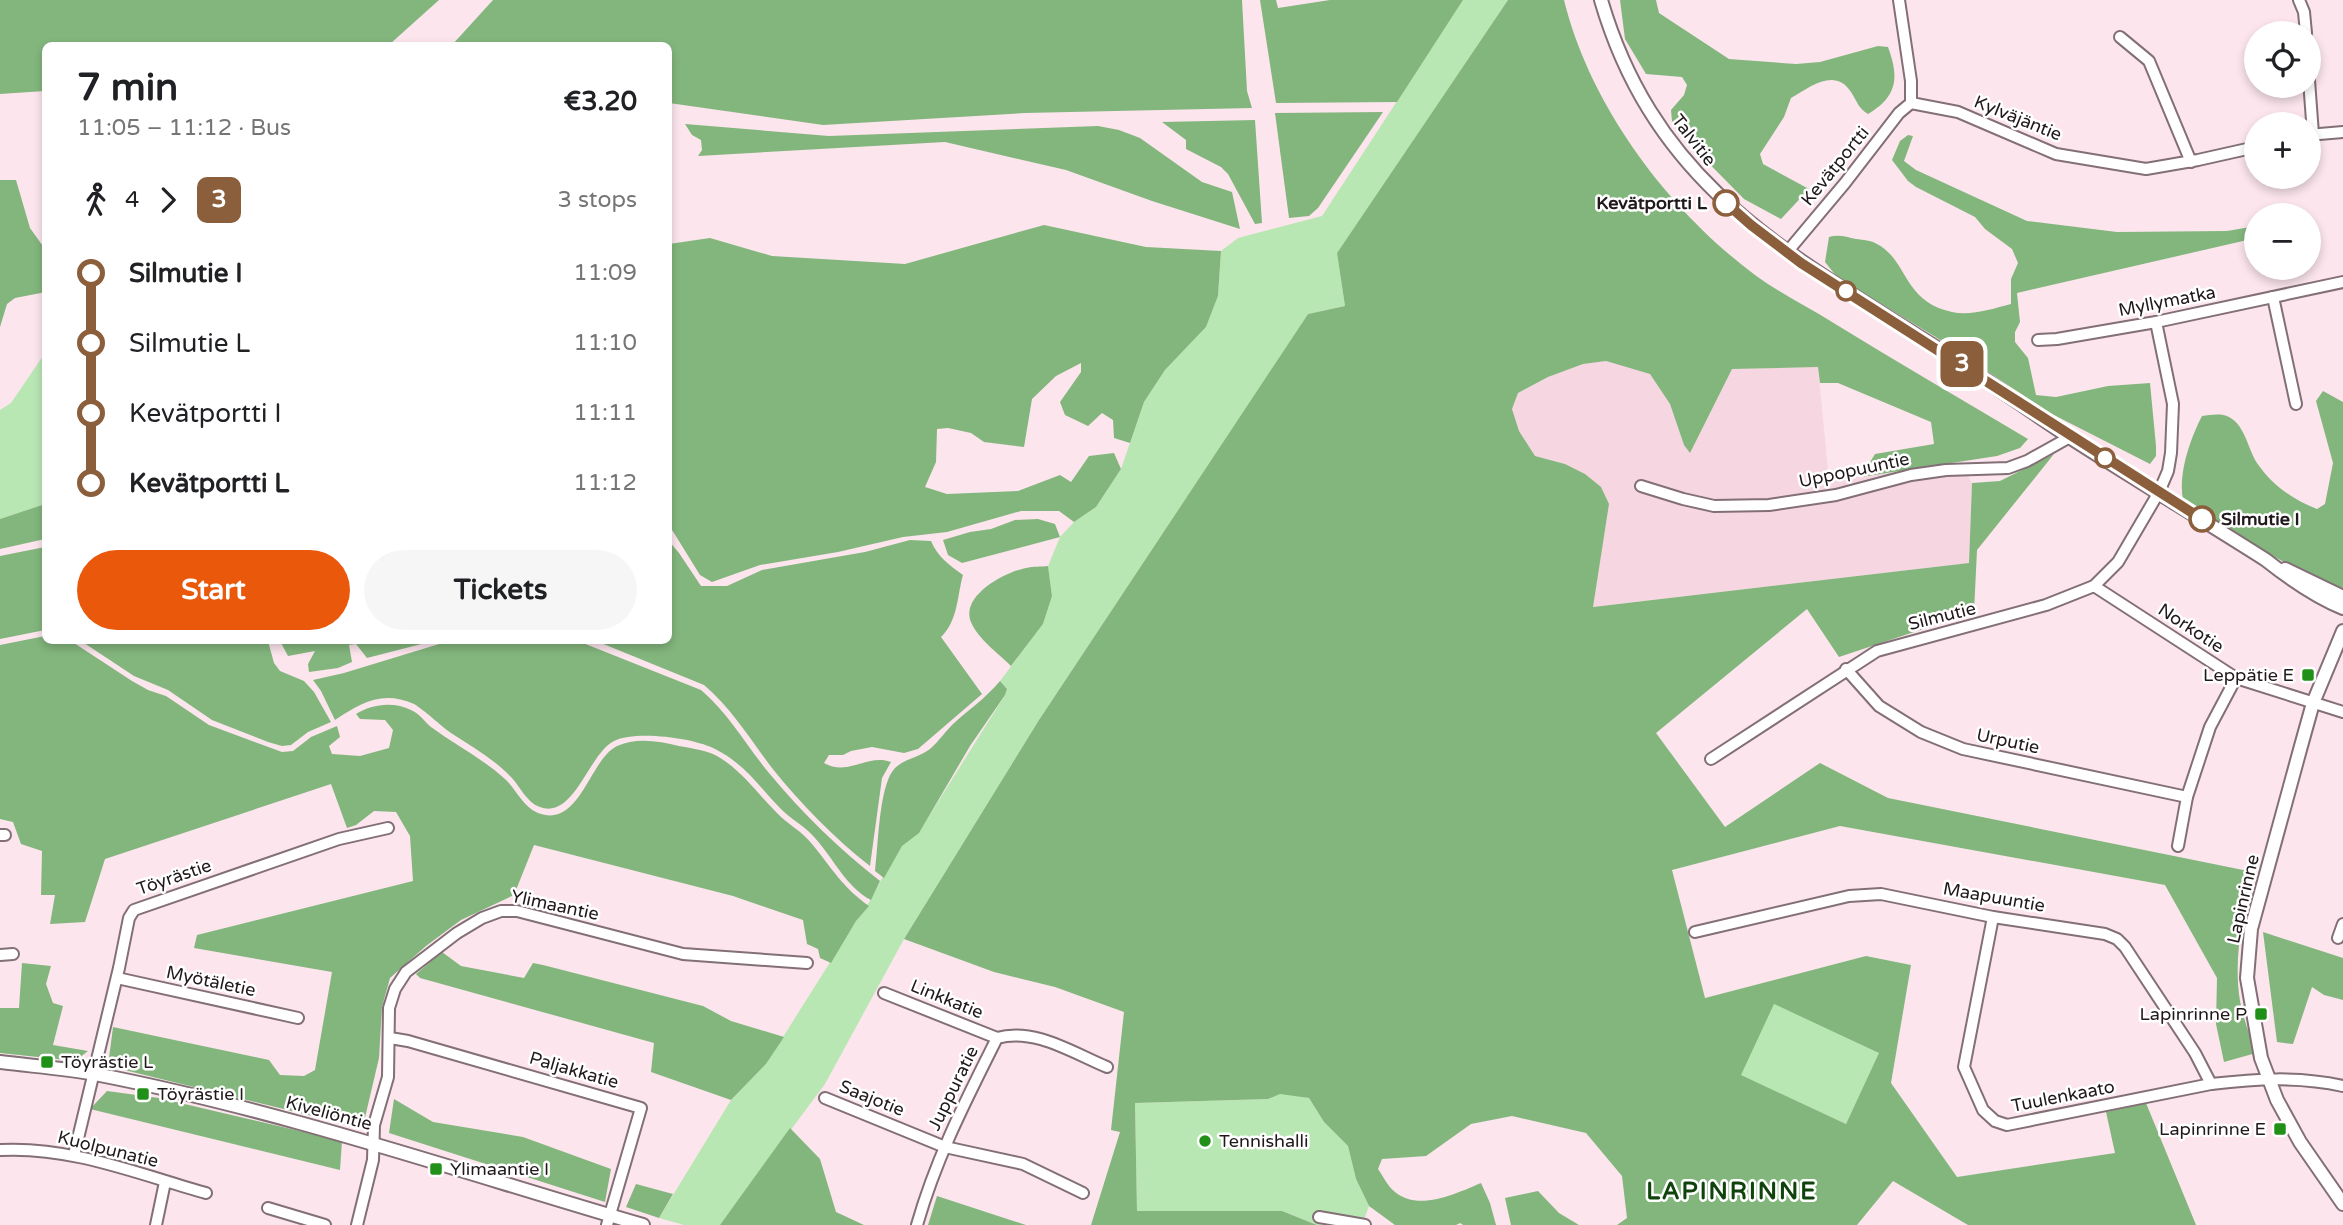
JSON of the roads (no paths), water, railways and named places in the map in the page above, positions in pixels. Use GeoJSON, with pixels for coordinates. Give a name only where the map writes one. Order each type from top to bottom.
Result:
{"type":"FeatureCollection","features":[{"type":"Feature","properties":{"kind":"street","name":"Talvitie"},"geometry":{"type":"LineString","coordinates":[[1601,0],[1634,85],[1680,155],[1734,211],[1801,263],[2266,560],[2295,583],[2343,608]]}},
{"type":"Feature","properties":{"kind":"street"},"geometry":{"type":"LineString","coordinates":[[1899,0],[1911,81],[1911,103]]}},
{"type":"Feature","properties":{"kind":"street"},"geometry":{"type":"LineString","coordinates":[[2299,0],[2305,21]]}},
{"type":"Feature","properties":{"kind":"street"},"geometry":{"type":"LineString","coordinates":[[2120,37],[2149,61],[2191,162]]}},
{"type":"Feature","properties":{"kind":"street","name":"Kevätportti"},"geometry":{"type":"LineString","coordinates":[[1788,251],[1899,113],[1911,103]]}},
{"type":"Feature","properties":{"kind":"street","name":"Kylväjäntie"},"geometry":{"type":"LineString","coordinates":[[1911,103],[1958,112],[2056,154],[2146,169],[2244,150]]}},
{"type":"Feature","properties":{"kind":"street"},"geometry":{"type":"LineString","coordinates":[[2321,133],[2343,132]]}},
{"type":"Feature","properties":{"kind":"street","name":"Myllymatka"},"geometry":{"type":"LineString","coordinates":[[2038,340],[2157,322],[2343,282]]}},
{"type":"Feature","properties":{"kind":"street"},"geometry":{"type":"LineString","coordinates":[[2273,297],[2296,404]]}},
{"type":"Feature","properties":{"kind":"street","name":"Silmutie"},"geometry":{"type":"LineString","coordinates":[[1711,759],[1877,650],[2021,613],[2094,586],[2118,562],[2159,492],[2168,471],[2173,404],[2157,322]]}},
{"type":"Feature","properties":{"kind":"street","name":"Uppopuuntie"},"geometry":{"type":"LineString","coordinates":[[1641,485],[1714,506],[1769,505],[1836,495],[1911,475],[1946,470],[2008,468],[2027,461],[2070,437]]}},
{"type":"Feature","properties":{"kind":"street","name":"Talvitie"},"geometry":{"type":"LineString","coordinates":[[2266,560],[2343,597]]}},
{"type":"Feature","properties":{"kind":"street","name":"Norkotie"},"geometry":{"type":"LineString","coordinates":[[2094,586],[2236,678],[2343,712]]}},
{"type":"Feature","properties":{"kind":"street","name":"Lapinrinne"},"geometry":{"type":"LineString","coordinates":[[2343,631],[2313,703],[2254,919],[2246,978],[2261,1059],[2269,1080],[2300,1142],[2343,1204]]}},
{"type":"Feature","properties":{"kind":"street","name":"Urputie"},"geometry":{"type":"LineString","coordinates":[[1846,669],[1879,706],[1921,732],[1964,749],[2187,797]]}},
{"type":"Feature","properties":{"kind":"street"},"geometry":{"type":"LineString","coordinates":[[2178,846],[2187,797],[2210,727],[2236,678]]}},
{"type":"Feature","properties":{"kind":"street","name":"Töyrästie"},"geometry":{"type":"LineString","coordinates":[[74,1154],[129,918],[134,909],[339,839],[388,828]]}},
{"type":"Feature","properties":{"kind":"street","name":"Maapuuntie"},"geometry":{"type":"LineString","coordinates":[[1695,932],[1849,896],[1881,894],[1993,917],[2092,931],[2117,939],[2125,947],[2195,1053],[2211,1084]]}},
{"type":"Feature","properties":{"kind":"street","name":"Ylimaantie"},"geometry":{"type":"LineString","coordinates":[[357,1225],[373,1160],[374,1125],[388,1077],[389,1009],[395,989],[406,972],[457,933],[482,918],[501,911],[517,911],[682,954],[807,963]]}},
{"type":"Feature","properties":{"kind":"street","name":"Tuulenkaato"},"geometry":{"type":"LineString","coordinates":[[1993,917],[1964,1067],[1983,1111],[1996,1121],[2007,1125],[2211,1084],[2308,1079],[2343,1086]]}},
{"type":"Feature","properties":{"kind":"street"},"geometry":{"type":"LineString","coordinates":[[2338,939],[2343,924]]}},
{"type":"Feature","properties":{"kind":"street"},"geometry":{"type":"LineString","coordinates":[[0,955],[13,954]]}},
{"type":"Feature","properties":{"kind":"street","name":"Myötäletie"},"geometry":{"type":"LineString","coordinates":[[117,978],[298,1017]]}},
{"type":"Feature","properties":{"kind":"street","name":"Linkkatie"},"geometry":{"type":"LineString","coordinates":[[884,993],[997,1038]]}},
{"type":"Feature","properties":{"kind":"street","name":"Juppuratie"},"geometry":{"type":"LineString","coordinates":[[917,1225],[926,1193],[957,1116],[997,1038],[1012,1034],[1030,1035],[1107,1067]]}},
{"type":"Feature","properties":{"kind":"street","name":"Paljakkatie"},"geometry":{"type":"LineString","coordinates":[[390,1038],[641,1108],[609,1220]]}},
{"type":"Feature","properties":{"kind":"street","name":"Kiveliöntie"},"geometry":{"type":"LineString","coordinates":[[0,1062],[94,1074],[244,1109],[374,1143],[609,1220],[643,1225]]}},
{"type":"Feature","properties":{"kind":"street","name":"Saajotie"},"geometry":{"type":"LineString","coordinates":[[825,1098],[945,1147],[1023,1164],[1083,1193]]}},
{"type":"Feature","properties":{"kind":"street","name":"Kuolpunatie"},"geometry":{"type":"LineString","coordinates":[[0,1150],[29,1149],[74,1154],[206,1193]]}},
{"type":"Feature","properties":{"kind":"street"},"geometry":{"type":"LineString","coordinates":[[156,1225],[165,1182]]}},
{"type":"Feature","properties":{"kind":"street"},"geometry":{"type":"LineString","coordinates":[[268,1208],[325,1225]]}},
{"type":"Feature","properties":{"kind":"street"},"geometry":{"type":"LineString","coordinates":[[1319,1217],[1365,1225]]}},
{"type":"Feature","properties":{"kind":"place","name":"Kevätportti L"},"geometry":{"type":"Point","coordinates":[1726,203]}},
{"type":"Feature","properties":{"kind":"place","name":"Silmutie I"},"geometry":{"type":"Point","coordinates":[2202,519]}},
{"type":"Feature","properties":{"kind":"place","name":"Leppätie E"},"geometry":{"type":"Point","coordinates":[2308,675]}},
{"type":"Feature","properties":{"kind":"place","name":"Lapinrinne P"},"geometry":{"type":"Point","coordinates":[2261,1014]}},
{"type":"Feature","properties":{"kind":"place","name":"Töyrästie L"},"geometry":{"type":"Point","coordinates":[47,1062]}},
{"type":"Feature","properties":{"kind":"place","name":"Töyrästie I"},"geometry":{"type":"Point","coordinates":[143,1094]}},
{"type":"Feature","properties":{"kind":"place","name":"Lapinrinne E"},"geometry":{"type":"Point","coordinates":[2280,1129]}},
{"type":"Feature","properties":{"kind":"place","name":"Tennishalli"},"geometry":{"type":"Point","coordinates":[1205,1141]}},
{"type":"Feature","properties":{"kind":"place","name":"Ylimaantie I"},"geometry":{"type":"Point","coordinates":[436,1169]}},
{"type":"Feature","properties":{"kind":"district","name":"LAPINRINNE"},"geometry":{"type":"Point","coordinates":[1732,1191]}}]}
